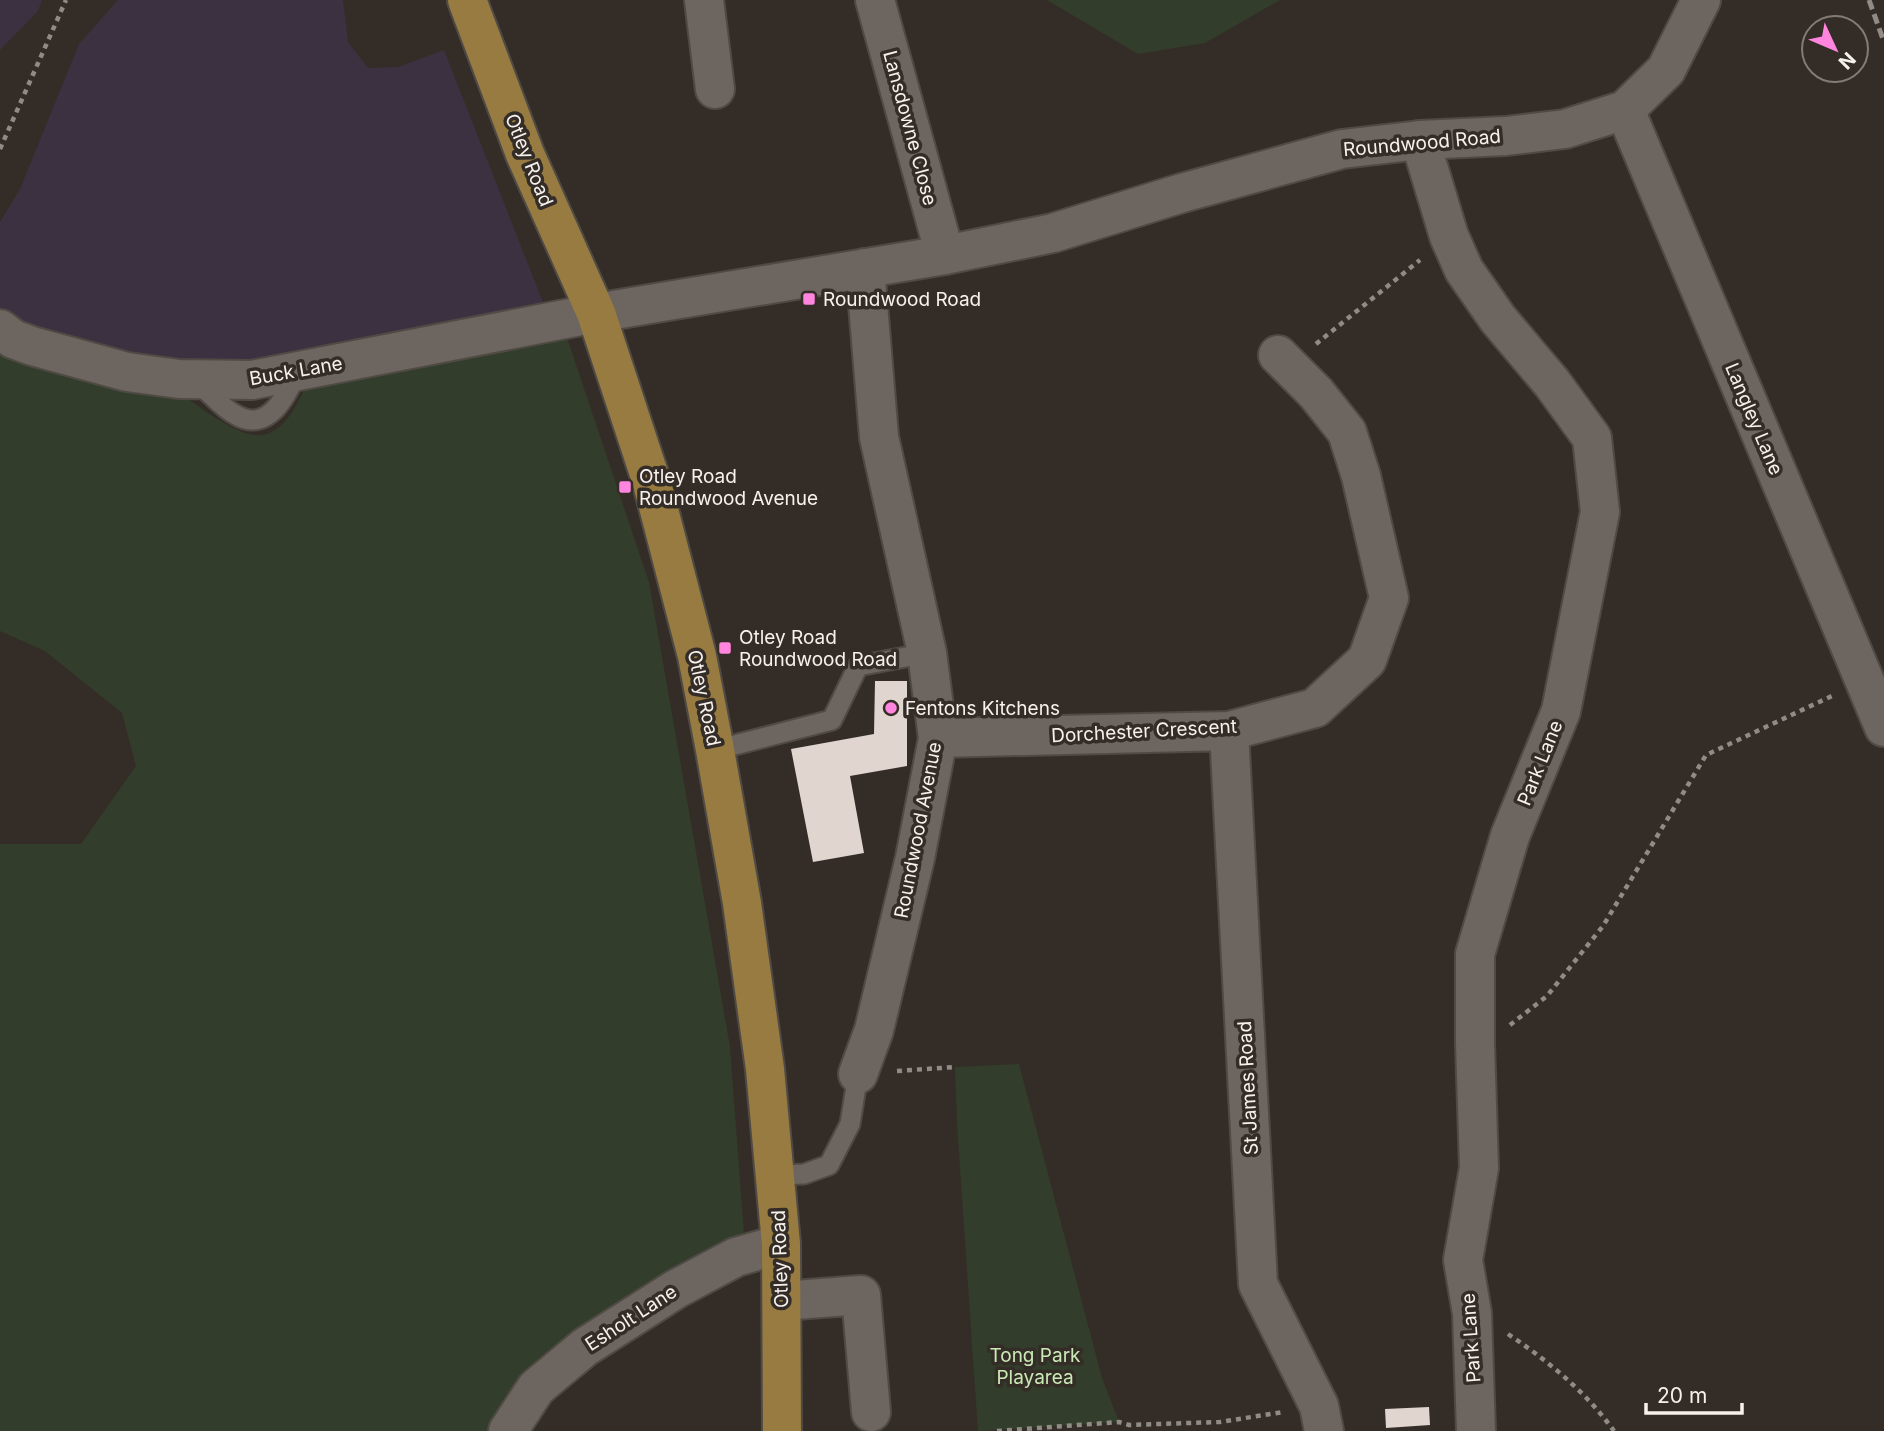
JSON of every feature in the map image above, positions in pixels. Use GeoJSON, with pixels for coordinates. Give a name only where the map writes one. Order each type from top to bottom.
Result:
{"type":"FeatureCollection","features":[{"type":"Feature","properties":{"kind":"main road","name":"Otley Road"},"geometry":{"type":"LineString","coordinates":[[467,0],[525,154],[596,313],[652,483],[696,656],[742,904],[776,1175],[782,1244],[782,1431]]}},
{"type":"Feature","properties":{"kind":"street"},"geometry":{"type":"LineString","coordinates":[[704,0],[715,89]]}},
{"type":"Feature","properties":{"kind":"street","name":"Lansdowne Close"},"geometry":{"type":"LineString","coordinates":[[875,0],[946,255]]}},
{"type":"Feature","properties":{"kind":"street","name":"Roundwood Road"},"geometry":{"type":"LineString","coordinates":[[596,313],[946,255],[1053,233],[1182,193],[1342,149],[1420,140],[1506,136],[1565,128],[1625,110],[1666,70],[1702,0]]}},
{"type":"Feature","properties":{"kind":"street","name":"Langley Lane"},"geometry":{"type":"LineString","coordinates":[[1625,110],[1884,727]]}},
{"type":"Feature","properties":{"kind":"street","name":"Park Lane"},"geometry":{"type":"LineString","coordinates":[[1420,140],[1449,236],[1464,270],[1498,319],[1552,383],[1592,438],[1600,512],[1561,711],[1510,836],[1475,954],[1479,1168],[1463,1260],[1472,1310],[1476,1431]]}},
{"type":"Feature","properties":{"kind":"street","name":"Roundwood Avenue"},"geometry":{"type":"LineString","coordinates":[[858,1074],[874,1030],[915,858],[939,738],[928,653],[879,437],[865,268]]}},
{"type":"Feature","properties":{"kind":"street","name":"Buck Lane"},"geometry":{"type":"LineString","coordinates":[[4,336],[127,372],[194,380],[252,380],[596,313]]}},
{"type":"Feature","properties":{"kind":"street","name":"Dorchester Crescent"},"geometry":{"type":"LineString","coordinates":[[939,738],[1229,731],[1315,708],[1367,660],[1389,598],[1361,476],[1347,432],[1316,393],[1278,355]]}},
{"type":"Feature","properties":{"kind":"street","name":"St James Road"},"geometry":{"type":"LineString","coordinates":[[1229,731],[1258,1284],[1321,1419]]}},
{"type":"Feature","properties":{"kind":"street","name":"Esholt Lane"},"geometry":{"type":"LineString","coordinates":[[508,1431],[537,1388],[586,1347],[676,1289],[736,1257],[782,1244]]}},
{"type":"Feature","properties":{"kind":"street"},"geometry":{"type":"LineString","coordinates":[[782,1301],[860,1295],[871,1412]]}},
{"type":"Feature","properties":{"kind":"lane"},"geometry":{"type":"LineString","coordinates":[[715,750],[832,720],[858,666],[928,653]]}},
{"type":"Feature","properties":{"kind":"lane","name":"Roundwood Avenue"},"geometry":{"type":"LineString","coordinates":[[776,1175],[804,1174],[829,1165],[850,1124],[858,1074]]}},
{"type":"Feature","properties":{"kind":"path"},"geometry":{"type":"LineString","coordinates":[[0,149],[66,0]]}},
{"type":"Feature","properties":{"kind":"path"},"geometry":{"type":"LineString","coordinates":[[1278,355],[1319,343],[1449,236]]}},
{"type":"Feature","properties":{"kind":"path"},"geometry":{"type":"LineString","coordinates":[[1475,1043],[1507,1027],[1547,996],[1603,926],[1706,755],[1864,681]]}},
{"type":"Feature","properties":{"kind":"path"},"geometry":{"type":"LineString","coordinates":[[858,1074],[955,1068]]}},
{"type":"Feature","properties":{"kind":"path"},"geometry":{"type":"LineString","coordinates":[[1472,1310],[1547,1361],[1595,1406],[1614,1431]]}},
{"type":"Feature","properties":{"kind":"path"},"geometry":{"type":"LineString","coordinates":[[997,1431],[1119,1422],[1129,1425],[1321,1419]]}},
{"type":"Feature","properties":{"kind":"shaded area"},"geometry":{"type":"Polygon","coordinates":[[[0,0],[42,0],[38,11],[0,50],[0,0]]]}},
{"type":"Feature","properties":{"kind":"shaded area"},"geometry":{"type":"Polygon","coordinates":[[[118,0],[343,0],[348,42],[368,68],[398,67],[444,50],[546,310],[236,371],[88,355],[0,312],[0,222],[20,189],[79,44],[118,0]]]}},
{"type":"Feature","properties":{"kind":"green space"},"geometry":{"type":"Polygon","coordinates":[[[1047,0],[1280,0],[1205,43],[1138,54],[1047,0]]]}},
{"type":"Feature","properties":{"kind":"green space"},"geometry":{"type":"Polygon","coordinates":[[[563,326],[649,582],[730,1047],[744,1235],[498,1431],[0,1431],[0,844],[81,844],[136,766],[122,713],[45,651],[0,631],[0,356],[49,361],[166,388],[177,392],[233,428],[257,435],[275,430],[287,419],[308,381],[563,326]]]}},
{"type":"Feature","properties":{"kind":"green space","name":"Tong Park Playarea"},"geometry":{"type":"Polygon","coordinates":[[[1019,1064],[1102,1378],[1119,1422],[978,1431],[955,1067],[1019,1064]]]}},
{"type":"Feature","properties":{"kind":"building"},"geometry":{"type":"Polygon","coordinates":[[[875,681],[907,681],[907,766],[850,776],[864,853],[813,862],[791,749],[874,734],[875,681]]]}},
{"type":"Feature","properties":{"kind":"building"},"geometry":{"type":"Polygon","coordinates":[[[1429,1407],[1430,1425],[1386,1428],[1385,1409],[1429,1407]]]}},
{"type":"Feature","properties":{"kind":"railway"},"geometry":{"type":"LineString","coordinates":[[1869,0],[1884,42]]}},
{"type":"Feature","properties":{"kind":"place","name":"Roundwood Road"},"geometry":{"type":"Point","coordinates":[809,299]}},
{"type":"Feature","properties":{"kind":"place","name":"Otley Road Roundwood Avenue"},"geometry":{"type":"Point","coordinates":[625,487]}},
{"type":"Feature","properties":{"kind":"place","name":"Otley Road Roundwood Road"},"geometry":{"type":"Point","coordinates":[725,648]}},
{"type":"Feature","properties":{"kind":"place","name":"Fentons Kitchens"},"geometry":{"type":"Point","coordinates":[891,708]}}]}
